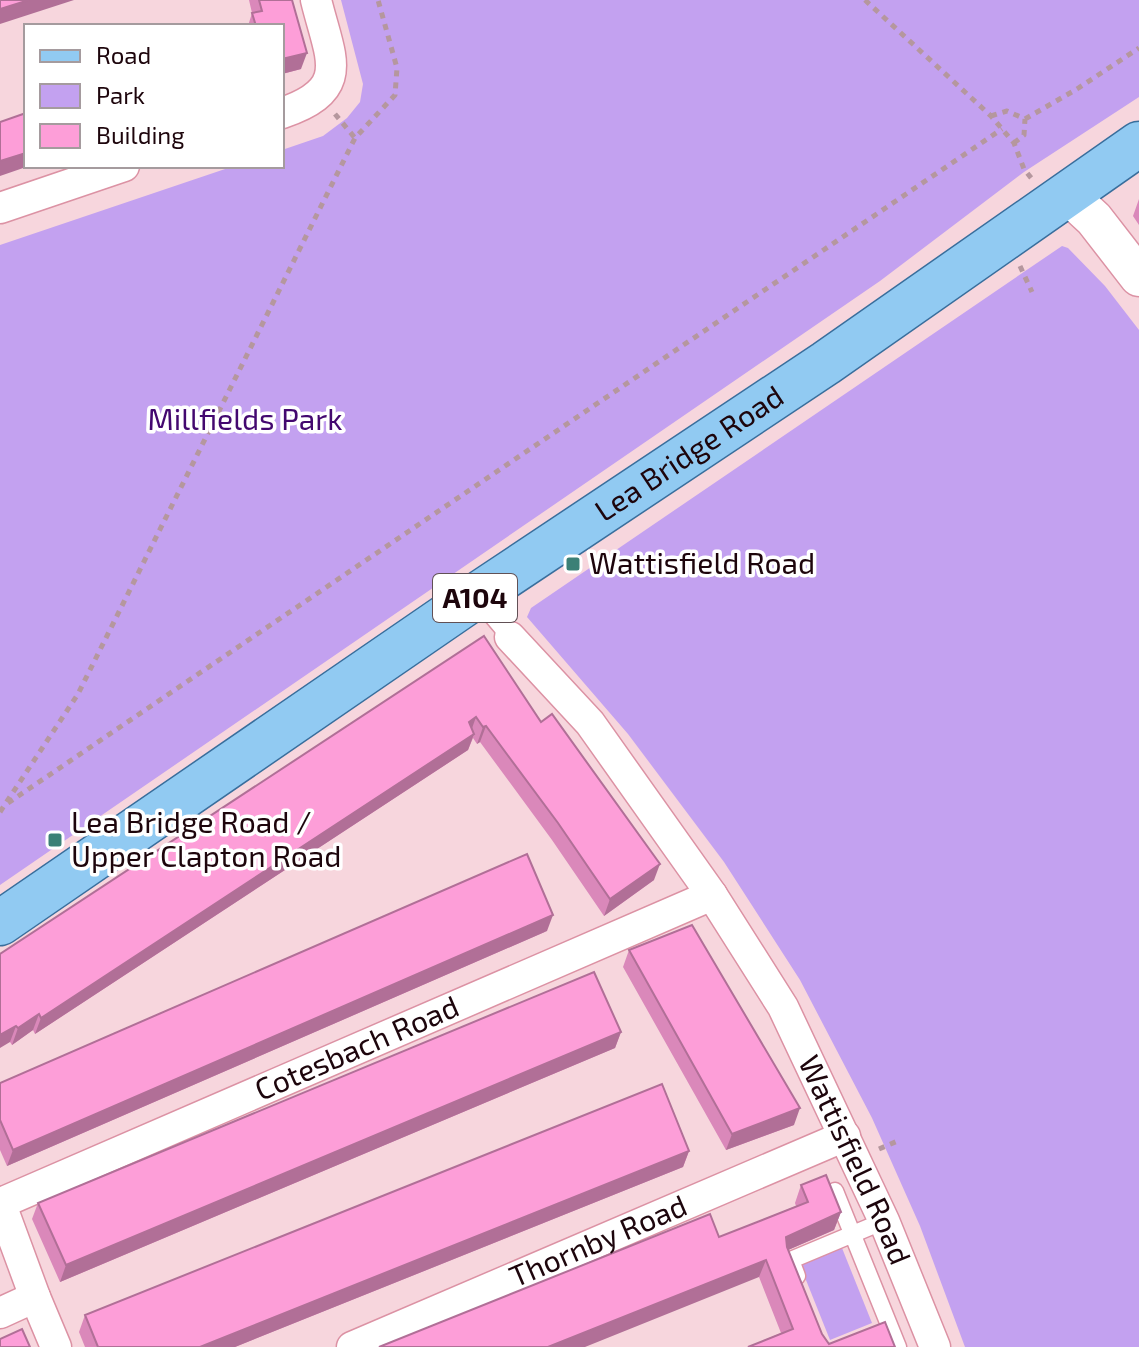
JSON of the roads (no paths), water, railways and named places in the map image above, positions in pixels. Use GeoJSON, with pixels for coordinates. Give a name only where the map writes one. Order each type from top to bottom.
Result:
{"type":"FeatureCollection","features":[{"type":"Feature","properties":{"kind":"main road","name":"Lea Bridge Road"},"geometry":{"type":"LineString","coordinates":[[0,923],[476,596],[826,363],[1139,144]]}},
{"type":"Feature","properties":{"kind":"street"},"geometry":{"type":"LineString","coordinates":[[284,112],[307,104],[325,89],[330,79],[332,63],[316,0]]}},
{"type":"Feature","properties":{"kind":"street"},"geometry":{"type":"LineString","coordinates":[[0,208],[118,168]]}},
{"type":"Feature","properties":{"kind":"street"},"geometry":{"type":"LineString","coordinates":[[1067,194],[1086,211],[1139,277]]}},
{"type":"Feature","properties":{"kind":"street","name":"Wattisfield Road"},"geometry":{"type":"LineString","coordinates":[[510,637],[590,723],[712,895],[783,1007],[884,1221],[899,1319],[935,1347]]}},
{"type":"Feature","properties":{"kind":"street","name":"Cotesbach Road"},"geometry":{"type":"LineString","coordinates":[[0,1202],[712,895]]}},
{"type":"Feature","properties":{"kind":"street","name":"Thornby Road"},"geometry":{"type":"LineString","coordinates":[[352,1347],[845,1136]]}},
{"type":"Feature","properties":{"kind":"street"},"geometry":{"type":"LineString","coordinates":[[0,1202],[56,1347]]}},
{"type":"Feature","properties":{"kind":"street"},"geometry":{"type":"LineString","coordinates":[[0,1313],[35,1297]]}},
{"type":"Feature","properties":{"kind":"lane","name":"Wattisfield Road"},"geometry":{"type":"LineString","coordinates":[[476,596],[510,637]]}},
{"type":"Feature","properties":{"kind":"lane"},"geometry":{"type":"LineString","coordinates":[[835,1191],[853,1235],[899,1319],[898,1347]]}},
{"type":"Feature","properties":{"kind":"lane"},"geometry":{"type":"LineString","coordinates":[[803,1289],[791,1260],[884,1221]]}},
{"type":"Feature","properties":{"kind":"place","name":"Wattisfield Road"},"geometry":{"type":"Point","coordinates":[573,564]}},
{"type":"Feature","properties":{"kind":"place","name":"Lea Bridge Road / Upper Clapton Road"},"geometry":{"type":"Point","coordinates":[55,840]}},
{"type":"Feature","properties":{"kind":"park label","name":"Millfields Park"},"geometry":{"type":"Point","coordinates":[245,420]}}]}
